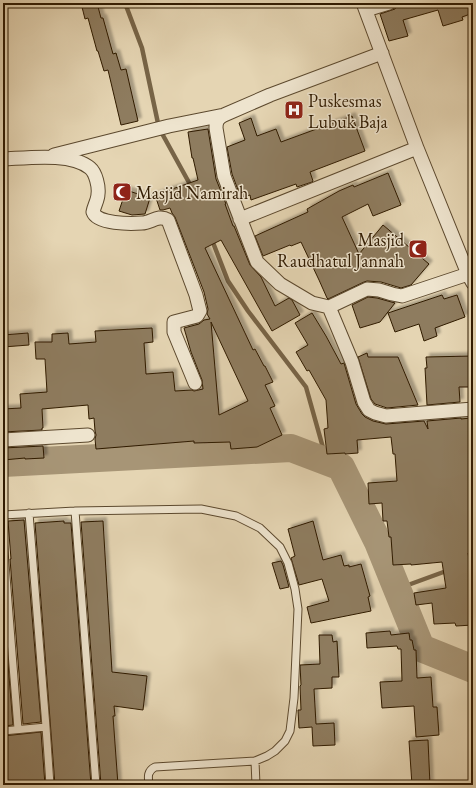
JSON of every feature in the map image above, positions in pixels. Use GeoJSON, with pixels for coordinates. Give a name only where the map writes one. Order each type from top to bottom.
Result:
{"type":"FeatureCollection","features":[{"type":"Feature","properties":{"kind":"street"},"geometry":{"type":"LineString","coordinates":[[382,53],[270,95],[224,115],[216,122],[224,176],[257,262],[280,284],[312,303],[329,307],[367,289],[379,290],[402,296],[471,278],[417,148],[382,53],[364,7],[389,3]]}},
{"type":"Feature","properties":{"kind":"street"},"geometry":{"type":"LineString","coordinates":[[47,157],[169,126],[224,115]]}},
{"type":"Feature","properties":{"kind":"street"},"geometry":{"type":"LineString","coordinates":[[240,219],[417,148]]}},
{"type":"Feature","properties":{"kind":"street"},"geometry":{"type":"LineString","coordinates":[[3,159],[47,157],[82,163],[94,172],[96,178],[98,194],[93,212],[94,216],[97,218],[110,222],[143,224],[160,218],[168,220],[200,309],[198,316],[174,322],[174,332],[195,383]]}},
{"type":"Feature","properties":{"kind":"street"},"geometry":{"type":"LineString","coordinates":[[329,307],[352,362],[364,402],[375,414],[386,416],[473,409]]}},
{"type":"Feature","properties":{"kind":"street"},"geometry":{"type":"LineString","coordinates":[[3,440],[88,435]]}},
{"type":"Feature","properties":{"kind":"lane"},"geometry":{"type":"LineString","coordinates":[[3,515],[76,511],[201,510],[236,516],[260,528],[280,547],[288,563],[295,589],[298,609],[294,698],[290,731],[286,741],[275,751],[255,761],[155,767],[149,772],[149,785]]}},
{"type":"Feature","properties":{"kind":"lane"},"geometry":{"type":"LineString","coordinates":[[76,511],[96,785]]}},
{"type":"Feature","properties":{"kind":"lane"},"geometry":{"type":"LineString","coordinates":[[29,513],[50,785]]}},
{"type":"Feature","properties":{"kind":"lane"},"geometry":{"type":"LineString","coordinates":[[3,538],[18,729]]}},
{"type":"Feature","properties":{"kind":"lane"},"geometry":{"type":"LineString","coordinates":[[3,730],[46,727]]}},
{"type":"Feature","properties":{"kind":"lane"},"geometry":{"type":"LineString","coordinates":[[255,761],[256,785]]}},
{"type":"Feature","properties":{"kind":"building"},"geometry":{"type":"Polygon","coordinates":[[[81,3],[97,3],[101,18],[103,18],[113,54],[116,53],[121,70],[126,69],[138,121],[121,125],[108,70],[104,71],[88,18],[85,19],[81,3]]]}},
{"type":"Feature","properties":{"kind":"building"},"geometry":{"type":"Polygon","coordinates":[[[397,3],[473,3],[473,13],[462,17],[463,20],[443,26],[438,10],[403,20],[408,36],[389,41],[380,14],[395,9],[397,3]]]}},
{"type":"Feature","properties":{"kind":"building"},"geometry":{"type":"Polygon","coordinates":[[[352,116],[365,151],[310,172],[312,182],[297,187],[296,184],[251,200],[250,195],[241,198],[232,174],[227,147],[245,140],[239,123],[251,118],[257,136],[276,129],[281,142],[352,116]]]}},
{"type":"Feature","properties":{"kind":"building"},"geometry":{"type":"Polygon","coordinates":[[[208,129],[216,179],[233,226],[250,265],[261,277],[275,306],[289,298],[292,300],[300,315],[272,331],[221,240],[205,248],[253,350],[255,349],[273,382],[265,385],[275,406],[270,408],[282,435],[257,447],[231,449],[230,442],[194,443],[194,441],[96,449],[94,418],[89,419],[88,405],[42,409],[42,430],[3,432],[3,409],[21,408],[20,394],[47,392],[45,359],[36,359],[35,342],[52,342],[52,334],[68,333],[69,344],[96,342],[95,331],[152,328],[153,342],[144,343],[146,374],[173,372],[175,391],[194,391],[203,389],[202,380],[191,352],[184,328],[210,319],[207,314],[208,309],[204,292],[175,217],[170,208],[160,210],[155,195],[198,180],[192,158],[188,132],[208,129]],[[211,322],[219,415],[248,401],[211,322]]]}},
{"type":"Feature","properties":{"kind":"building"},"geometry":{"type":"Polygon","coordinates":[[[388,173],[401,205],[373,216],[368,204],[342,217],[359,254],[383,225],[429,264],[411,285],[401,288],[381,282],[367,281],[328,299],[301,242],[263,256],[255,236],[308,212],[307,209],[339,191],[353,185],[354,187],[388,173]]]}},
{"type":"Feature","properties":{"kind":"building"},"geometry":{"type":"Polygon","coordinates":[[[126,190],[150,198],[145,214],[132,215],[119,211],[126,190]]]}},
{"type":"Feature","properties":{"kind":"building"},"geometry":{"type":"Polygon","coordinates":[[[442,295],[444,299],[457,295],[465,317],[435,328],[437,336],[424,341],[419,324],[395,332],[388,313],[442,295]]]}},
{"type":"Feature","properties":{"kind":"building"},"geometry":{"type":"Polygon","coordinates":[[[368,297],[395,303],[380,322],[360,328],[352,305],[368,297]]]}},
{"type":"Feature","properties":{"kind":"building"},"geometry":{"type":"Polygon","coordinates":[[[312,313],[341,364],[344,363],[356,404],[365,417],[373,421],[386,424],[424,421],[428,429],[427,421],[471,418],[473,440],[473,553],[468,553],[473,582],[473,625],[456,626],[455,623],[434,624],[432,603],[416,605],[414,593],[446,588],[442,562],[393,565],[391,537],[389,537],[387,521],[383,521],[382,503],[369,504],[368,483],[397,481],[395,454],[393,454],[391,437],[357,440],[358,453],[327,454],[324,429],[328,428],[326,400],[309,370],[307,371],[296,352],[308,345],[295,323],[312,313]]]}},
{"type":"Feature","properties":{"kind":"building"},"geometry":{"type":"Polygon","coordinates":[[[28,333],[29,345],[3,347],[3,335],[28,333]]]}},
{"type":"Feature","properties":{"kind":"building"},"geometry":{"type":"Polygon","coordinates":[[[367,353],[368,357],[398,357],[418,405],[387,408],[375,404],[371,399],[358,357],[367,353]]]}},
{"type":"Feature","properties":{"kind":"building"},"geometry":{"type":"Polygon","coordinates":[[[473,356],[473,387],[459,387],[460,402],[427,405],[425,368],[427,368],[426,357],[473,356]]]}},
{"type":"Feature","properties":{"kind":"building"},"geometry":{"type":"Polygon","coordinates":[[[43,446],[44,458],[3,460],[3,448],[43,446]]]}},
{"type":"Feature","properties":{"kind":"building"},"geometry":{"type":"Polygon","coordinates":[[[24,520],[41,722],[23,724],[8,521],[24,520]]]}},
{"type":"Feature","properties":{"kind":"building"},"geometry":{"type":"Polygon","coordinates":[[[64,521],[64,523],[71,523],[91,785],[55,785],[35,523],[64,521]]]}},
{"type":"Feature","properties":{"kind":"building"},"geometry":{"type":"Polygon","coordinates":[[[103,521],[112,672],[147,676],[143,710],[114,706],[115,716],[113,716],[118,785],[101,785],[81,522],[103,521]]]}},
{"type":"Feature","properties":{"kind":"building"},"geometry":{"type":"Polygon","coordinates":[[[313,521],[323,560],[341,555],[344,566],[349,565],[349,567],[361,564],[370,596],[368,597],[371,611],[311,623],[307,607],[329,601],[322,579],[299,585],[291,558],[295,556],[288,529],[313,521]]]}},
{"type":"Feature","properties":{"kind":"building"},"geometry":{"type":"Polygon","coordinates":[[[281,561],[289,587],[280,589],[272,563],[281,561]]]}},
{"type":"Feature","properties":{"kind":"building"},"geometry":{"type":"Polygon","coordinates":[[[3,602],[13,725],[3,726],[3,602]]]}},
{"type":"Feature","properties":{"kind":"building"},"geometry":{"type":"Polygon","coordinates":[[[390,631],[391,635],[409,633],[414,650],[416,650],[417,678],[431,677],[433,707],[437,707],[439,735],[416,737],[414,706],[382,708],[380,682],[402,681],[401,649],[398,649],[397,646],[367,648],[366,633],[390,631]]]}},
{"type":"Feature","properties":{"kind":"building"},"geometry":{"type":"Polygon","coordinates":[[[319,635],[332,635],[333,642],[337,641],[339,677],[332,677],[332,688],[314,689],[316,724],[334,723],[335,745],[313,746],[312,727],[299,728],[298,710],[301,710],[300,665],[320,664],[319,635]]]}},
{"type":"Feature","properties":{"kind":"building"},"geometry":{"type":"Polygon","coordinates":[[[41,732],[45,785],[3,785],[3,736],[41,732]]]}},
{"type":"Feature","properties":{"kind":"building"},"geometry":{"type":"Polygon","coordinates":[[[428,740],[430,785],[412,785],[409,741],[428,740]]]}},
{"type":"Feature","properties":{"kind":"waterway"},"geometry":{"type":"LineString","coordinates":[[125,3],[142,48],[159,128],[192,188]]}},
{"type":"Feature","properties":{"kind":"waterway"},"geometry":{"type":"LineString","coordinates":[[212,240],[228,281],[248,311],[306,387],[327,462]]}},
{"type":"Feature","properties":{"kind":"waterway"},"geometry":{"type":"LineString","coordinates":[[3,463],[291,448],[341,467],[378,542],[421,648],[473,669]]}},
{"type":"Feature","properties":{"kind":"waterway"},"geometry":{"type":"LineString","coordinates":[[397,589],[449,570]]}},
{"type":"Feature","properties":{"kind":"place","name":"Puskesmas Lubuk Baja"},"geometry":{"type":"Point","coordinates":[294,110]}},
{"type":"Feature","properties":{"kind":"place","name":"Masjid Namirah"},"geometry":{"type":"Point","coordinates":[122,192]}},
{"type":"Feature","properties":{"kind":"place","name":"Masjid Raudhatul Jannah"},"geometry":{"type":"Point","coordinates":[418,249]}}]}
